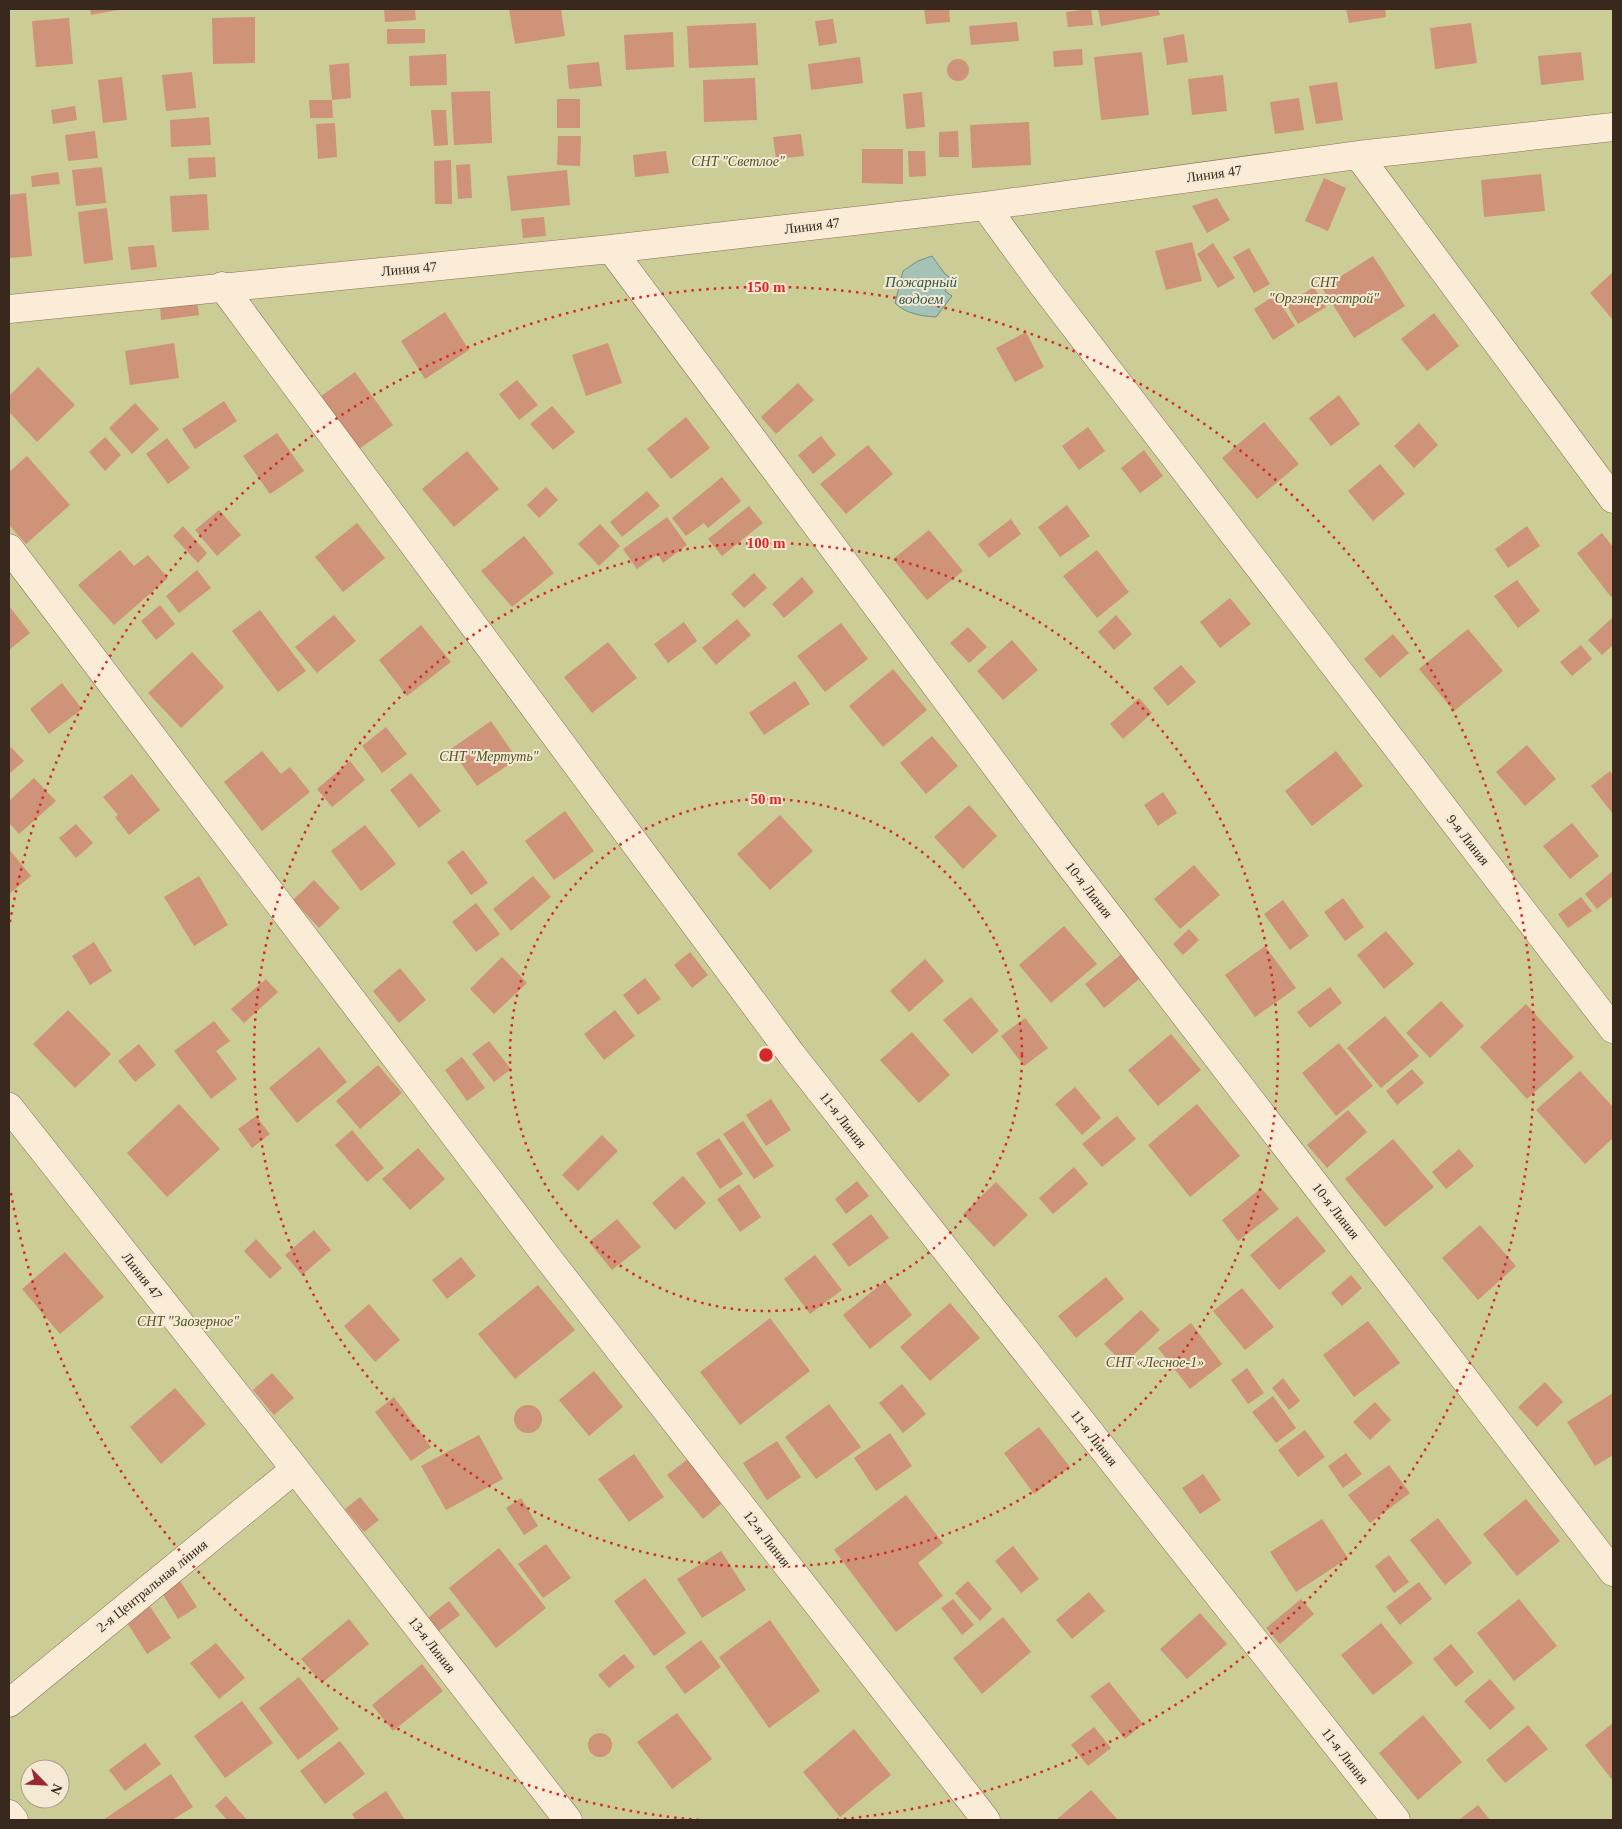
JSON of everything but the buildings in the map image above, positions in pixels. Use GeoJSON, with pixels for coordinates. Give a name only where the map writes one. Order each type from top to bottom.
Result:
{"type":"FeatureCollection","features":[{"type":"Feature","properties":{"kind":"street","name":"Линия 47"},"geometry":{"type":"LineString","coordinates":[[9,308],[611,249],[985,206],[1358,155],[1613,128]]}},
{"type":"Feature","properties":{"kind":"street"},"geometry":{"type":"LineString","coordinates":[[1358,155],[1613,499]]}},
{"type":"Feature","properties":{"kind":"street","name":"9-я Линия"},"geometry":{"type":"LineString","coordinates":[[985,206],[1042,284],[1613,1029]]}},
{"type":"Feature","properties":{"kind":"street","name":"10-я Линия"},"geometry":{"type":"LineString","coordinates":[[611,249],[1059,851],[1613,1572]]}},
{"type":"Feature","properties":{"kind":"street","name":"11-я Линия"},"geometry":{"type":"LineString","coordinates":[[222,286],[792,1055],[1396,1820]]}},
{"type":"Feature","properties":{"kind":"street","name":"12-я Линия"},"geometry":{"type":"LineString","coordinates":[[9,548],[547,1257],[986,1820]]}},
{"type":"Feature","properties":{"kind":"street","name":"Линия 47"},"geometry":{"type":"LineString","coordinates":[[9,1107],[295,1469]]}},
{"type":"Feature","properties":{"kind":"street","name":"2-я Центральная линия"},"geometry":{"type":"LineString","coordinates":[[9,1703],[295,1469]]}},
{"type":"Feature","properties":{"kind":"street","name":"13-я Линия"},"geometry":{"type":"LineString","coordinates":[[295,1469],[568,1820]]}},
{"type":"Feature","properties":{"kind":"street"},"geometry":{"type":"LineString","coordinates":[[9,1814],[14,1820]]}},
{"type":"Feature","properties":{"kind":"green space"},"geometry":{"type":"Polygon","coordinates":[[[9,9],[1613,9],[1613,1820],[9,1820],[9,9]]]}},
{"type":"Feature","properties":{"kind":"water","name":"Пожарный водоем"},"geometry":{"type":"Polygon","coordinates":[[[932,256],[945,274],[952,279],[945,291],[952,296],[936,317],[909,312],[895,303],[903,271],[918,261],[932,256]]]}},
{"type":"Feature","properties":{"kind":"park label","name":"СНТ \"Светлое\""},"geometry":{"type":"Point","coordinates":[738,161]}},
{"type":"Feature","properties":{"kind":"park label","name":"СНТ \"Оргэнергострой\""},"geometry":{"type":"Point","coordinates":[1324,290]}},
{"type":"Feature","properties":{"kind":"park label","name":"СНТ \"Мертуть\""},"geometry":{"type":"Point","coordinates":[489,756]}},
{"type":"Feature","properties":{"kind":"park label","name":"СНТ \"Заозерное\""},"geometry":{"type":"Point","coordinates":[188,1321]}},
{"type":"Feature","properties":{"kind":"park label","name":"СНТ «Лесное-1»"},"geometry":{"type":"Point","coordinates":[1155,1362]}}]}
